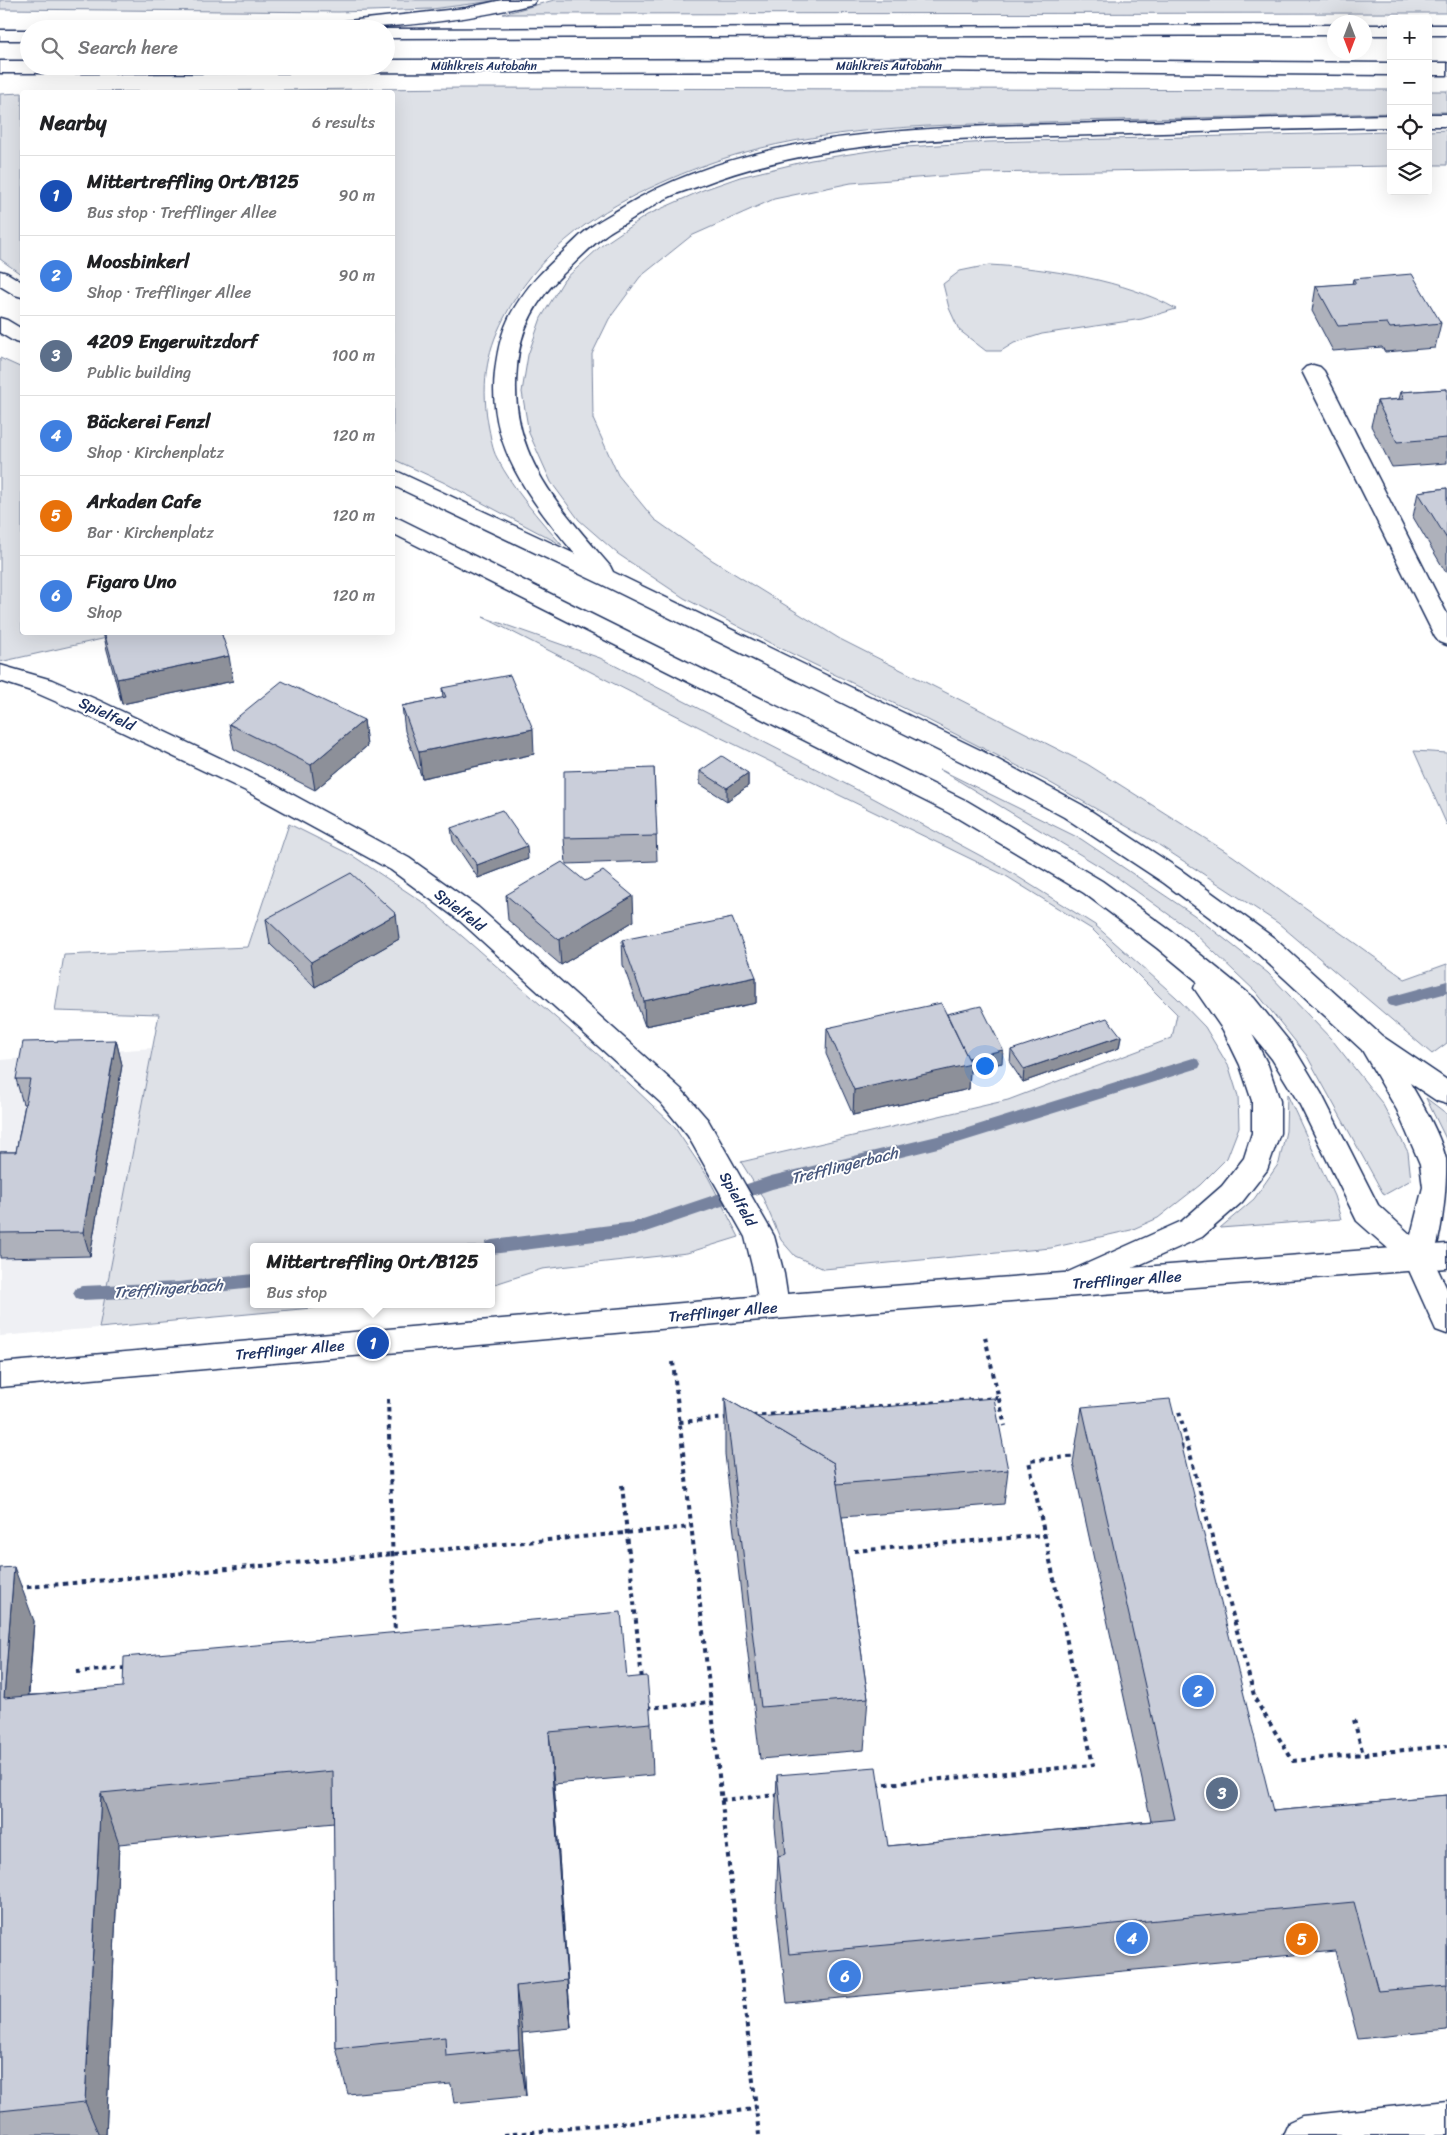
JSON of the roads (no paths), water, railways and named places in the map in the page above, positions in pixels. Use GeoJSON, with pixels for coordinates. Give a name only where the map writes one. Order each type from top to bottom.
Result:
{"type":"FeatureCollection","features":[{"type":"Feature","properties":{"kind":"main road"},"geometry":{"type":"LineString","coordinates":[[395,20],[466,12],[527,0]]}},
{"type":"Feature","properties":{"kind":"main road"},"geometry":{"type":"LineString","coordinates":[[395,32],[1327,30]]}},
{"type":"Feature","properties":{"kind":"main road"},"geometry":{"type":"LineString","coordinates":[[1372,30],[1387,30]]}},
{"type":"Feature","properties":{"kind":"main road"},"geometry":{"type":"LineString","coordinates":[[1432,30],[1447,30]]}},
{"type":"Feature","properties":{"kind":"main road"},"geometry":{"type":"LineString","coordinates":[[0,35],[20,35]]}},
{"type":"Feature","properties":{"kind":"main road","name":"Mühlkreis Autobahn"},"geometry":{"type":"LineString","coordinates":[[395,66],[931,65],[1387,69]]}},
{"type":"Feature","properties":{"kind":"main road"},"geometry":{"type":"LineString","coordinates":[[0,67],[20,67]]}},
{"type":"Feature","properties":{"kind":"main road"},"geometry":{"type":"LineString","coordinates":[[1432,69],[1447,69]]}},
{"type":"Feature","properties":{"kind":"main road"},"geometry":{"type":"LineString","coordinates":[[1432,120],[1447,120]]}},
{"type":"Feature","properties":{"kind":"main road"},"geometry":{"type":"LineString","coordinates":[[609,579],[558,519],[535,488],[517,454],[504,413],[504,374],[512,332],[533,293],[557,266],[602,228],[653,197],[722,169],[786,153],[856,142],[957,132],[1387,121]]}},
{"type":"Feature","properties":{"kind":"main road"},"geometry":{"type":"LineString","coordinates":[[0,277],[20,290]]}},
{"type":"Feature","properties":{"kind":"main road"},"geometry":{"type":"LineString","coordinates":[[0,324],[20,339]]}},
{"type":"Feature","properties":{"kind":"main road"},"geometry":{"type":"LineString","coordinates":[[0,334],[20,339]]}},
{"type":"Feature","properties":{"kind":"main road"},"geometry":{"type":"LineString","coordinates":[[1313,371],[1447,637]]}},
{"type":"Feature","properties":{"kind":"main road"},"geometry":{"type":"LineString","coordinates":[[395,477],[609,579],[971,756],[1073,811],[1173,877],[1265,945],[1372,1043],[1447,1094]]}},
{"type":"Feature","properties":{"kind":"main road"},"geometry":{"type":"LineString","coordinates":[[395,526],[958,807],[1093,887],[1166,940],[1187,960],[1244,1005],[1282,1052],[1311,1100],[1367,1214],[1433,1258]]}},
{"type":"Feature","properties":{"kind":"main road","name":"Spielfeld"},"geometry":{"type":"LineString","coordinates":[[0,672],[43,686],[172,744],[255,785],[400,864],[469,914],[671,1096],[698,1128],[759,1236],[769,1274],[774,1308]]}},
{"type":"Feature","properties":{"kind":"main road"},"geometry":{"type":"LineString","coordinates":[[1067,1285],[1192,1229],[1232,1194],[1257,1162],[1266,1133],[1266,1101],[1254,1065],[1234,1025],[1187,960]]}},
{"type":"Feature","properties":{"kind":"main road"},"geometry":{"type":"LineString","coordinates":[[1372,1043],[1410,1108],[1426,1144],[1438,1182],[1433,1258],[1447,1322]]}},
{"type":"Feature","properties":{"kind":"main road","name":"Trefflinger Allee"},"geometry":{"type":"LineString","coordinates":[[0,1376],[774,1308],[1433,1258]]}},
{"type":"Feature","properties":{"kind":"main road"},"geometry":{"type":"LineString","coordinates":[[1302,2135],[1447,2120]]}},
{"type":"Feature","properties":{"kind":"waterway","name":"Trefflingerbach"},"geometry":{"type":"LineString","coordinates":[[1395,1001],[1447,987]]}},
{"type":"Feature","properties":{"kind":"waterway","name":"Trefflingerbach"},"geometry":{"type":"LineString","coordinates":[[495,1247],[634,1229],[771,1183],[958,1137],[1193,1064]]}},
{"type":"Feature","properties":{"kind":"waterway","name":"Trefflingerbach"},"geometry":{"type":"LineString","coordinates":[[82,1293],[178,1289],[250,1281]]}},
{"type":"Feature","properties":{"kind":"place","name":"Mittertreffling Ort/B125"},"geometry":{"type":"Point","coordinates":[373,1343]}},
{"type":"Feature","properties":{"kind":"place","name":"Moosbinkerl"},"geometry":{"type":"Point","coordinates":[1198,1691]}},
{"type":"Feature","properties":{"kind":"place","name":"4209 Engerwitzdorf"},"geometry":{"type":"Point","coordinates":[1222,1793]}},
{"type":"Feature","properties":{"kind":"place","name":"Bäckerei Fenzl"},"geometry":{"type":"Point","coordinates":[1132,1938]}},
{"type":"Feature","properties":{"kind":"place","name":"Arkaden Cafe"},"geometry":{"type":"Point","coordinates":[1302,1939]}},
{"type":"Feature","properties":{"kind":"place","name":"Figaro Uno"},"geometry":{"type":"Point","coordinates":[845,1976]}}]}
